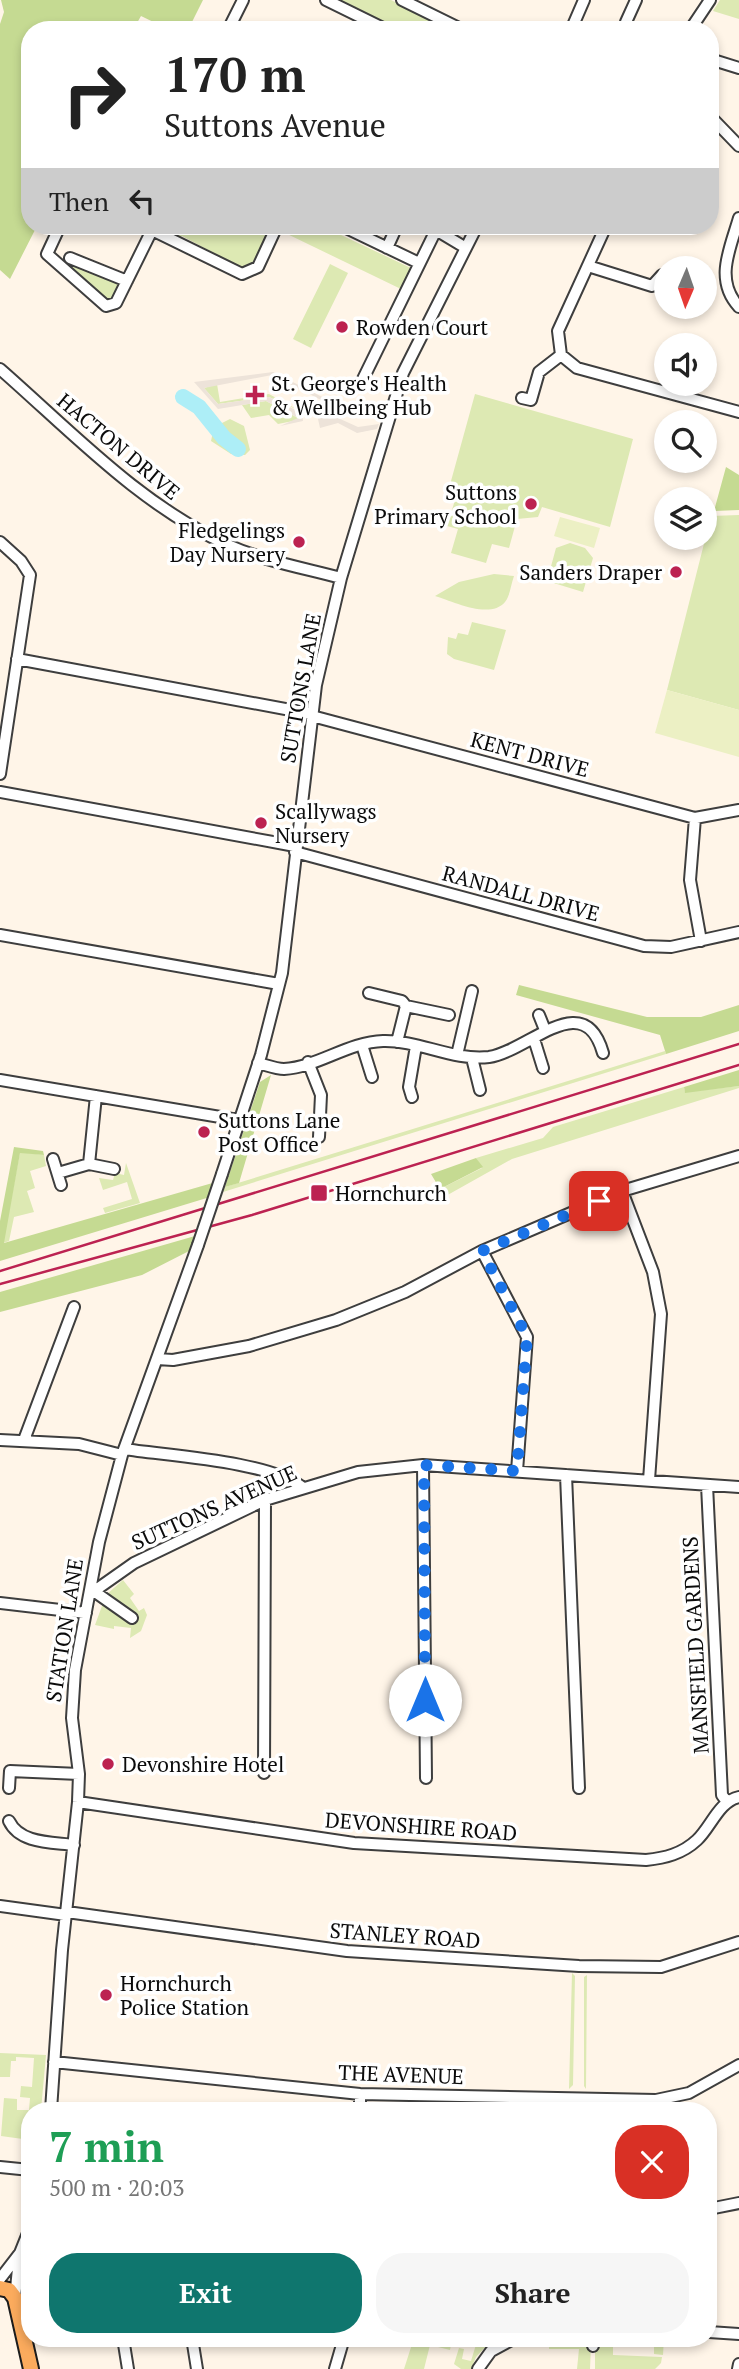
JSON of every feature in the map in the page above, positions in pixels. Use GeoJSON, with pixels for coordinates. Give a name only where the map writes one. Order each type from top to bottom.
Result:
{"type":"FeatureCollection","features":[{"type":"Feature","properties":{"kind":"main road"},"geometry":{"type":"LineString","coordinates":[[0,2288],[9,2291],[15,2298],[21,2324]]}},
{"type":"Feature","properties":{"kind":"main road"},"geometry":{"type":"LineString","coordinates":[[26,2347],[31,2368]]}},
{"type":"Feature","properties":{"kind":"street"},"geometry":{"type":"LineString","coordinates":[[232,21],[243,0]]}},
{"type":"Feature","properties":{"kind":"street"},"geometry":{"type":"LineString","coordinates":[[326,0],[369,21]]}},
{"type":"Feature","properties":{"kind":"street"},"geometry":{"type":"LineString","coordinates":[[402,0],[425,5],[449,21]]}},
{"type":"Feature","properties":{"kind":"street"},"geometry":{"type":"LineString","coordinates":[[575,21],[584,0]]}},
{"type":"Feature","properties":{"kind":"street"},"geometry":{"type":"LineString","coordinates":[[626,21],[636,0]]}},
{"type":"Feature","properties":{"kind":"street"},"geometry":{"type":"LineString","coordinates":[[696,21],[710,0]]}},
{"type":"Feature","properties":{"kind":"street"},"geometry":{"type":"LineString","coordinates":[[719,62],[739,68]]}},
{"type":"Feature","properties":{"kind":"street"},"geometry":{"type":"LineString","coordinates":[[719,125],[739,146]]}},
{"type":"Feature","properties":{"kind":"street"},"geometry":{"type":"LineString","coordinates":[[739,218],[725,283],[739,307]]}},
{"type":"Feature","properties":{"kind":"street"},"geometry":{"type":"LineString","coordinates":[[56,235],[47,254],[106,306],[116,303],[150,235]]}},
{"type":"Feature","properties":{"kind":"street"},"geometry":{"type":"LineString","coordinates":[[167,235],[242,274],[258,267],[273,235]]}},
{"type":"Feature","properties":{"kind":"street"},"geometry":{"type":"LineString","coordinates":[[360,235],[419,263]]}},
{"type":"Feature","properties":{"kind":"street"},"geometry":{"type":"LineString","coordinates":[[387,248],[393,235]]}},
{"type":"Feature","properties":{"kind":"street"},"geometry":{"type":"LineString","coordinates":[[363,379],[433,235]]}},
{"type":"Feature","properties":{"kind":"street"},"geometry":{"type":"LineString","coordinates":[[447,235],[466,248]]}},
{"type":"Feature","properties":{"kind":"street","name":"SUTTONS LANE"},"geometry":{"type":"LineString","coordinates":[[222,1174],[258,1063],[279,985],[293,897],[295,849],[312,715],[326,635],[341,578],[403,373],[472,235]]}},
{"type":"Feature","properties":{"kind":"street"},"geometry":{"type":"LineString","coordinates":[[602,235],[558,331],[561,355],[577,368],[739,412]]}},
{"type":"Feature","properties":{"kind":"street"},"geometry":{"type":"LineString","coordinates":[[70,258],[127,281]]}},
{"type":"Feature","properties":{"kind":"street"},"geometry":{"type":"LineString","coordinates":[[588,265],[652,286],[654,284]]}},
{"type":"Feature","properties":{"kind":"street"},"geometry":{"type":"LineString","coordinates":[[522,398],[531,400],[539,372],[561,355]]}},
{"type":"Feature","properties":{"kind":"street","name":"HACTON DRIVE"},"geometry":{"type":"LineString","coordinates":[[0,369],[145,496],[172,515],[232,546],[341,578]]}},
{"type":"Feature","properties":{"kind":"street"},"geometry":{"type":"LineString","coordinates":[[0,542],[21,561],[30,575],[0,774]]}},
{"type":"Feature","properties":{"kind":"street","name":"KENT DRIVE"},"geometry":{"type":"LineString","coordinates":[[17,659],[312,715],[695,818],[739,810]]}},
{"type":"Feature","properties":{"kind":"street","name":"RANDALL DRIVE"},"geometry":{"type":"LineString","coordinates":[[0,792],[295,849],[643,947],[671,947],[739,932]]}},
{"type":"Feature","properties":{"kind":"street"},"geometry":{"type":"LineString","coordinates":[[695,818],[691,880],[701,941]]}},
{"type":"Feature","properties":{"kind":"street"},"geometry":{"type":"LineString","coordinates":[[0,935],[279,985]]}},
{"type":"Feature","properties":{"kind":"street"},"geometry":{"type":"LineString","coordinates":[[457,1055],[472,991]]}},
{"type":"Feature","properties":{"kind":"street"},"geometry":{"type":"LineString","coordinates":[[369,993],[401,1001],[406,1006],[449,1015]]}},
{"type":"Feature","properties":{"kind":"street"},"geometry":{"type":"LineString","coordinates":[[397,1042],[406,1006]]}},
{"type":"Feature","properties":{"kind":"street"},"geometry":{"type":"LineString","coordinates":[[539,1015],[545,1030]]}},
{"type":"Feature","properties":{"kind":"street"},"geometry":{"type":"LineString","coordinates":[[258,1063],[285,1069],[362,1045],[397,1042],[472,1058],[503,1054],[534,1039],[545,1030],[567,1023],[581,1023],[596,1034],[603,1053]]}},
{"type":"Feature","properties":{"kind":"street"},"geometry":{"type":"LineString","coordinates":[[534,1039],[543,1068]]}},
{"type":"Feature","properties":{"kind":"street"},"geometry":{"type":"LineString","coordinates":[[362,1045],[372,1077]]}},
{"type":"Feature","properties":{"kind":"street"},"geometry":{"type":"LineString","coordinates":[[412,1097],[409,1087],[416,1046]]}},
{"type":"Feature","properties":{"kind":"street"},"geometry":{"type":"LineString","coordinates":[[472,1058],[480,1090]]}},
{"type":"Feature","properties":{"kind":"street"},"geometry":{"type":"LineString","coordinates":[[308,1062],[321,1095],[319,1137]]}},
{"type":"Feature","properties":{"kind":"street"},"geometry":{"type":"LineString","coordinates":[[0,1080],[238,1120]]}},
{"type":"Feature","properties":{"kind":"street"},"geometry":{"type":"LineString","coordinates":[[89,1164],[96,1096]]}},
{"type":"Feature","properties":{"kind":"street"},"geometry":{"type":"LineString","coordinates":[[157,1359],[173,1360],[248,1346],[336,1320],[433,1279],[482,1251],[622,1191],[739,1156]]}},
{"type":"Feature","properties":{"kind":"street"},"geometry":{"type":"LineString","coordinates":[[53,1158],[61,1185]]}},
{"type":"Feature","properties":{"kind":"street"},"geometry":{"type":"LineString","coordinates":[[58,1173],[89,1164],[114,1169]]}},
{"type":"Feature","properties":{"kind":"street","name":"STATION LANE"},"geometry":{"type":"LineString","coordinates":[[52,2102],[66,1913],[78,1802],[79,1774],[72,1692],[86,1613],[107,1507],[123,1452],[222,1174]]}},
{"type":"Feature","properties":{"kind":"street"},"geometry":{"type":"LineString","coordinates":[[622,1191],[653,1272],[661,1314],[649,1480]]}},
{"type":"Feature","properties":{"kind":"street"},"geometry":{"type":"LineString","coordinates":[[482,1251],[527,1337],[517,1471]]}},
{"type":"Feature","properties":{"kind":"street"},"geometry":{"type":"LineString","coordinates":[[24,1440],[74,1307]]}},
{"type":"Feature","properties":{"kind":"street"},"geometry":{"type":"LineString","coordinates":[[0,1440],[79,1444],[266,1471],[290,1478],[302,1487]]}},
{"type":"Feature","properties":{"kind":"street"},"geometry":{"type":"LineString","coordinates":[[424,1465],[426,1778]]}},
{"type":"Feature","properties":{"kind":"street","name":"SUTTONS AVENUE"},"geometry":{"type":"LineString","coordinates":[[92,1593],[134,1563],[265,1500],[358,1472],[424,1465],[739,1487]]}},
{"type":"Feature","properties":{"kind":"street"},"geometry":{"type":"LineString","coordinates":[[566,1475],[579,1788]]}},
{"type":"Feature","properties":{"kind":"street","name":"MANSFIELD GARDENS"},"geometry":{"type":"LineString","coordinates":[[707,1485],[722,1796],[727,1802]]}},
{"type":"Feature","properties":{"kind":"street"},"geometry":{"type":"LineString","coordinates":[[264,1773],[265,1500]]}},
{"type":"Feature","properties":{"kind":"street","name":"STATION LANE"},"geometry":{"type":"LineString","coordinates":[[92,1593],[132,1619]]}},
{"type":"Feature","properties":{"kind":"street"},"geometry":{"type":"LineString","coordinates":[[0,1603],[86,1613]]}},
{"type":"Feature","properties":{"kind":"street"},"geometry":{"type":"LineString","coordinates":[[9,1788],[10,1770],[79,1774]]}},
{"type":"Feature","properties":{"kind":"street","name":"DEVONSHIRE ROAD"},"geometry":{"type":"LineString","coordinates":[[78,1802],[354,1843],[646,1860],[673,1855],[686,1849],[698,1839],[727,1802],[739,1797]]}},
{"type":"Feature","properties":{"kind":"street"},"geometry":{"type":"LineString","coordinates":[[9,1821],[12,1828],[24,1837],[74,1845]]}},
{"type":"Feature","properties":{"kind":"street","name":"STANLEY ROAD"},"geometry":{"type":"LineString","coordinates":[[0,1906],[347,1951],[592,1967],[660,1967],[739,1942]]}},
{"type":"Feature","properties":{"kind":"street","name":"THE AVENUE"},"geometry":{"type":"LineString","coordinates":[[54,2062],[360,2094],[668,2100],[690,2093],[739,2065]]}},
{"type":"Feature","properties":{"kind":"street"},"geometry":{"type":"LineString","coordinates":[[360,2094],[360,2102]]}},
{"type":"Feature","properties":{"kind":"street"},"geometry":{"type":"LineString","coordinates":[[0,2167],[21,2169]]}},
{"type":"Feature","properties":{"kind":"street"},"geometry":{"type":"LineString","coordinates":[[717,2207],[739,2203]]}},
{"type":"Feature","properties":{"kind":"street"},"geometry":{"type":"LineString","coordinates":[[0,2280],[21,2251]]}},
{"type":"Feature","properties":{"kind":"street"},"geometry":{"type":"LineString","coordinates":[[15,2298],[21,2267]]}},
{"type":"Feature","properties":{"kind":"street"},"geometry":{"type":"LineString","coordinates":[[717,2333],[739,2334]]}},
{"type":"Feature","properties":{"kind":"street"},"geometry":{"type":"LineString","coordinates":[[124,2347],[128,2369]]}},
{"type":"Feature","properties":{"kind":"street"},"geometry":{"type":"LineString","coordinates":[[193,2347],[197,2369]]}},
{"type":"Feature","properties":{"kind":"street"},"geometry":{"type":"LineString","coordinates":[[335,2369],[341,2347]]}},
{"type":"Feature","properties":{"kind":"street"},"geometry":{"type":"LineString","coordinates":[[478,2369],[491,2351],[498,2347]]}},
{"type":"Feature","properties":{"kind":"green space"},"geometry":{"type":"Polygon","coordinates":[[[1,0],[203,0],[192,21],[151,21],[141,16],[138,21],[21,21],[21,235],[32,235],[10,279],[0,270],[0,24],[4,12],[1,0]]]}},
{"type":"Feature","properties":{"kind":"green space"},"geometry":{"type":"Polygon","coordinates":[[[336,0],[391,0],[434,21],[379,21],[336,0]]]}},
{"type":"Feature","properties":{"kind":"green space"},"geometry":{"type":"Polygon","coordinates":[[[720,0],[739,0],[739,19],[713,11],[720,0]]]}},
{"type":"Feature","properties":{"kind":"green space"},"geometry":{"type":"Polygon","coordinates":[[[172,235],[270,235],[255,265],[243,269],[182,236],[177,238],[172,235]]]}},
{"type":"Feature","properties":{"kind":"green space"},"geometry":{"type":"Polygon","coordinates":[[[289,235],[341,235],[413,269],[403,290],[289,235]]]}},
{"type":"Feature","properties":{"kind":"green space"},"geometry":{"type":"Polygon","coordinates":[[[59,259],[121,284],[114,300],[108,303],[59,259]]]}},
{"type":"Feature","properties":{"kind":"green space"},"geometry":{"type":"Polygon","coordinates":[[[330,264],[348,273],[311,348],[293,339],[330,264]]]}},
{"type":"Feature","properties":{"kind":"green space"},"geometry":{"type":"Polygon","coordinates":[[[217,384],[220,402],[269,394],[298,410],[269,397],[218,404],[204,388],[217,384]]]}},
{"type":"Feature","properties":{"kind":"green space"},"geometry":{"type":"Polygon","coordinates":[[[475,394],[633,439],[610,527],[542,507],[538,517],[517,519],[509,548],[492,544],[486,563],[451,553],[458,529],[447,526],[455,500],[451,481],[475,394]]]}},
{"type":"Feature","properties":{"kind":"green space"},"geometry":{"type":"Polygon","coordinates":[[[266,401],[298,420],[278,424],[269,415],[251,418],[242,405],[266,401]]]}},
{"type":"Feature","properties":{"kind":"green space"},"geometry":{"type":"Polygon","coordinates":[[[230,419],[244,426],[250,450],[245,455],[231,454],[211,441],[214,427],[230,419]]]}},
{"type":"Feature","properties":{"kind":"green space"},"geometry":{"type":"Polygon","coordinates":[[[726,467],[739,475],[739,510],[717,511],[717,500],[726,467]]]}},
{"type":"Feature","properties":{"kind":"green space"},"geometry":{"type":"Polygon","coordinates":[[[739,515],[739,710],[667,690],[702,550],[717,550],[717,516],[739,515]]]}},
{"type":"Feature","properties":{"kind":"green space"},"geometry":{"type":"Polygon","coordinates":[[[560,517],[600,528],[594,548],[554,536],[560,517]]]}},
{"type":"Feature","properties":{"kind":"green space"},"geometry":{"type":"Polygon","coordinates":[[[570,543],[585,548],[593,558],[583,592],[547,581],[556,548],[570,543]]]}},
{"type":"Feature","properties":{"kind":"green space"},"geometry":{"type":"Polygon","coordinates":[[[494,574],[514,576],[507,599],[498,607],[471,608],[435,596],[459,582],[494,574]]]}},
{"type":"Feature","properties":{"kind":"green space"},"geometry":{"type":"Polygon","coordinates":[[[472,622],[506,630],[494,670],[454,659],[447,654],[448,637],[456,639],[458,633],[468,635],[472,622]]]}},
{"type":"Feature","properties":{"kind":"green space"},"geometry":{"type":"Polygon","coordinates":[[[667,690],[739,710],[739,757],[655,733],[667,690]]]}},
{"type":"Feature","properties":{"kind":"green space"},"geometry":{"type":"Polygon","coordinates":[[[519,985],[647,1017],[701,1017],[739,1005],[739,1031],[666,1054],[660,1035],[516,995],[519,985]]]}},
{"type":"Feature","properties":{"kind":"green space"},"geometry":{"type":"Polygon","coordinates":[[[665,1051],[666,1054],[223,1192],[225,1187],[665,1051]]]}},
{"type":"Feature","properties":{"kind":"green space"},"geometry":{"type":"Polygon","coordinates":[[[739,1070],[739,1086],[685,1093],[684,1087],[739,1070]]]}},
{"type":"Feature","properties":{"kind":"green space"},"geometry":{"type":"Polygon","coordinates":[[[271,1075],[239,1183],[225,1187],[260,1082],[271,1075]]]}},
{"type":"Feature","properties":{"kind":"green space"},"geometry":{"type":"Polygon","coordinates":[[[739,1086],[512,1159],[444,1197],[440,1189],[482,1168],[476,1158],[543,1138],[553,1127],[684,1087],[685,1092],[739,1086]]]}},
{"type":"Feature","properties":{"kind":"green space"},"geometry":{"type":"Polygon","coordinates":[[[14,1147],[43,1151],[44,1155],[20,1153],[4,1243],[216,1182],[210,1197],[0,1261],[0,1221],[14,1147]]]}},
{"type":"Feature","properties":{"kind":"green space"},"geometry":{"type":"Polygon","coordinates":[[[20,1152],[44,1155],[46,1166],[30,1171],[35,1188],[27,1191],[34,1212],[14,1217],[9,1241],[3,1243],[20,1152]]]}},
{"type":"Feature","properties":{"kind":"green space"},"geometry":{"type":"Polygon","coordinates":[[[476,1158],[483,1167],[440,1189],[431,1174],[476,1158]]]}},
{"type":"Feature","properties":{"kind":"green space"},"geometry":{"type":"Polygon","coordinates":[[[126,1163],[140,1203],[105,1213],[103,1208],[132,1199],[127,1182],[103,1190],[99,1178],[113,1180],[115,1173],[124,1175],[126,1163]]]}},
{"type":"Feature","properties":{"kind":"green space"},"geometry":{"type":"Polygon","coordinates":[[[195,1236],[191,1250],[142,1275],[0,1312],[0,1292],[195,1236]]]}},
{"type":"Feature","properties":{"kind":"green space"},"geometry":{"type":"Polygon","coordinates":[[[123,1580],[134,1594],[130,1598],[139,1611],[144,1608],[147,1615],[141,1631],[130,1638],[131,1628],[114,1626],[114,1629],[95,1625],[106,1595],[123,1580]]]}},
{"type":"Feature","properties":{"kind":"green space"},"geometry":{"type":"Polygon","coordinates":[[[572,1973],[575,1976],[573,2085],[569,2089],[572,1973]]]}},
{"type":"Feature","properties":{"kind":"green space"},"geometry":{"type":"Polygon","coordinates":[[[587,1975],[586,2089],[584,1977],[587,1975]]]}},
{"type":"Feature","properties":{"kind":"green space"},"geometry":{"type":"Polygon","coordinates":[[[0,2053],[46,2055],[42,2102],[30,2102],[30,2098],[20,2097],[21,2086],[32,2087],[34,2058],[16,2057],[16,2061],[11,2061],[10,2077],[0,2077],[0,2053]]]}},
{"type":"Feature","properties":{"kind":"green space"},"geometry":{"type":"Polygon","coordinates":[[[4,2098],[17,2099],[17,2110],[21,2110],[21,2139],[1,2136],[4,2098]]]}},
{"type":"Feature","properties":{"kind":"green space"},"geometry":{"type":"Polygon","coordinates":[[[411,2347],[430,2347],[424,2369],[404,2369],[411,2347]]]}},
{"type":"Feature","properties":{"kind":"green space"},"geometry":{"type":"Polygon","coordinates":[[[475,2347],[485,2347],[476,2357],[471,2369],[461,2369],[454,2364],[459,2348],[464,2349],[462,2359],[471,2361],[475,2347]]]}},
{"type":"Feature","properties":{"kind":"green space"},"geometry":{"type":"Polygon","coordinates":[[[591,2347],[590,2369],[577,2369],[579,2349],[549,2349],[591,2347]]]}},
{"type":"Feature","properties":{"kind":"green space"},"geometry":{"type":"Polygon","coordinates":[[[595,2347],[613,2347],[613,2355],[662,2357],[661,2363],[655,2369],[595,2369],[595,2347]]]}},
{"type":"Feature","properties":{"kind":"green space"},"geometry":{"type":"Polygon","coordinates":[[[654,2347],[663,2347],[663,2355],[654,2354],[654,2347]]]}},
{"type":"Feature","properties":{"kind":"shaded area"},"geometry":{"type":"Polygon","coordinates":[[[273,372],[332,402],[327,413],[358,427],[379,424],[377,429],[357,433],[338,423],[320,428],[318,419],[325,402],[272,375],[204,388],[218,404],[269,397],[302,413],[303,421],[280,426],[298,418],[266,401],[218,409],[194,382],[273,372]]]}},
{"type":"Feature","properties":{"kind":"waterway"},"geometry":{"type":"LineString","coordinates":[[183,397],[199,407],[224,438],[238,449]]}},
{"type":"Feature","properties":{"kind":"railway"},"geometry":{"type":"LineString","coordinates":[[0,1271],[739,1044]]}},
{"type":"Feature","properties":{"kind":"railway"},"geometry":{"type":"LineString","coordinates":[[0,1284],[252,1215],[739,1065]]}},
{"type":"Feature","properties":{"kind":"place","name":"Rowden Court"},"geometry":{"type":"Point","coordinates":[342,327]}},
{"type":"Feature","properties":{"kind":"place","name":"St. George's Health & Wellbeing Hub"},"geometry":{"type":"Point","coordinates":[255,395]}},
{"type":"Feature","properties":{"kind":"place","name":"Suttons Primary School"},"geometry":{"type":"Point","coordinates":[531,504]}},
{"type":"Feature","properties":{"kind":"place","name":"Fledgelings Day Nursery"},"geometry":{"type":"Point","coordinates":[299,542]}},
{"type":"Feature","properties":{"kind":"place","name":"Sanders Draper"},"geometry":{"type":"Point","coordinates":[676,572]}},
{"type":"Feature","properties":{"kind":"place","name":"Scallywags Nursery"},"geometry":{"type":"Point","coordinates":[261,823]}},
{"type":"Feature","properties":{"kind":"place","name":"Suttons Lane Post Office"},"geometry":{"type":"Point","coordinates":[204,1132]}},
{"type":"Feature","properties":{"kind":"place","name":"Hornchurch"},"geometry":{"type":"Point","coordinates":[319,1193]}},
{"type":"Feature","properties":{"kind":"place","name":"Devonshire Hotel"},"geometry":{"type":"Point","coordinates":[108,1764]}},
{"type":"Feature","properties":{"kind":"place","name":"Hornchurch Police Station"},"geometry":{"type":"Point","coordinates":[106,1995]}},
{"type":"Feature","properties":{"kind":"route"},"geometry":{"type":"LineString","coordinates":[[425,1700],[424,1465],[517,1471],[527,1337],[482,1251],[599,1201]]}}]}
